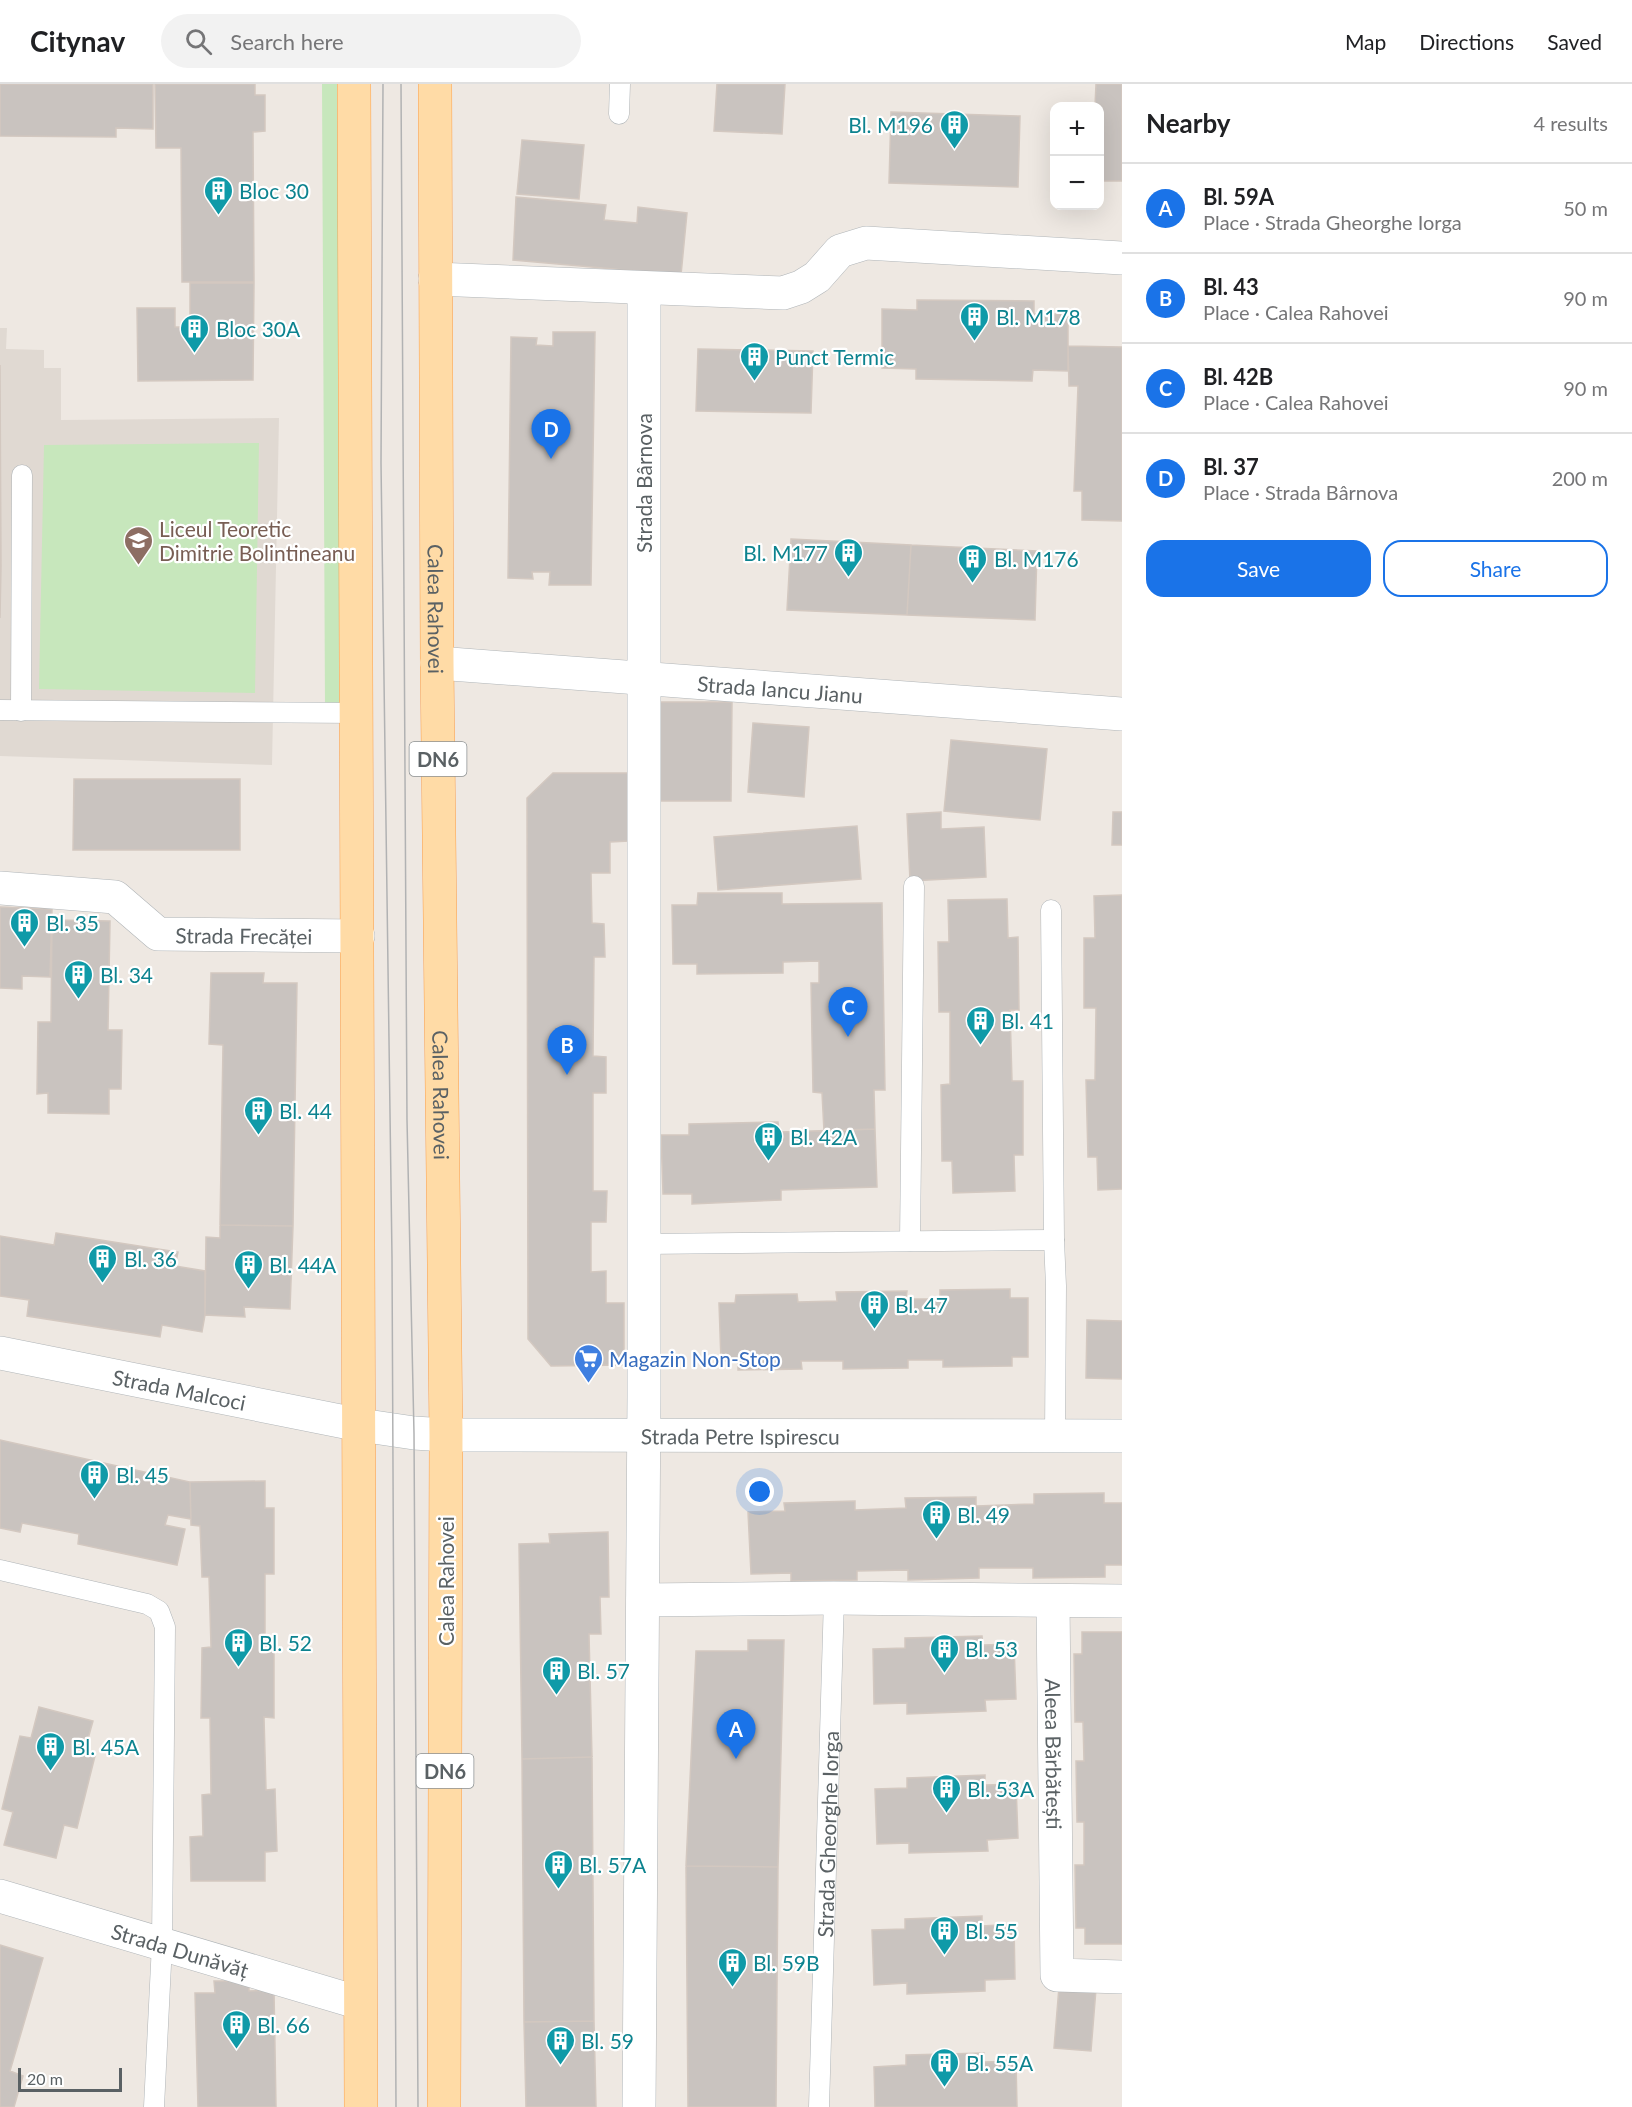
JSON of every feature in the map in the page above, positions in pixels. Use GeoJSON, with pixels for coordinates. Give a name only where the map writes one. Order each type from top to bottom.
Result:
{"type":"FeatureCollection","features":[{"type":"Feature","properties":{"kind":"main road"},"geometry":{"type":"LineString","coordinates":[[354,84],[361,2107]]}},
{"type":"Feature","properties":{"kind":"main road","name":"Calea Rahovei"},"geometry":{"type":"LineString","coordinates":[[435,84],[437,663],[446,1435],[444,2107]]}},
{"type":"Feature","properties":{"kind":"street"},"geometry":{"type":"LineString","coordinates":[[435,279],[783,293],[801,287],[817,277],[840,251],[866,243],[1122,258]]}},
{"type":"Feature","properties":{"kind":"street","name":"Strada Bârnova"},"geometry":{"type":"LineString","coordinates":[[642,678],[644,288]]}},
{"type":"Feature","properties":{"kind":"street","name":"Strada Iancu Jianu"},"geometry":{"type":"LineString","coordinates":[[437,663],[1122,714]]}},
{"type":"Feature","properties":{"kind":"street"},"geometry":{"type":"LineString","coordinates":[[639,2107],[644,1434],[642,678]]}},
{"type":"Feature","properties":{"kind":"street","name":"Strada Frecăței"},"geometry":{"type":"LineString","coordinates":[[0,888],[115,897],[158,934],[358,936]]}},
{"type":"Feature","properties":{"kind":"street","name":"Strada Malcoci"},"geometry":{"type":"LineString","coordinates":[[0,1353],[360,1425]]}},
{"type":"Feature","properties":{"kind":"street","name":"Strada Petre Ispirescu"},"geometry":{"type":"LineString","coordinates":[[360,1425],[446,1435],[1122,1436]]}},
{"type":"Feature","properties":{"kind":"street"},"geometry":{"type":"LineString","coordinates":[[643,1600],[834,1598],[1122,1601]]}},
{"type":"Feature","properties":{"kind":"street","name":"Aleea Bărbătești"},"geometry":{"type":"LineString","coordinates":[[1053,1601],[1057,1975],[1122,1977]]}},
{"type":"Feature","properties":{"kind":"street","name":"Strada Dunăvăț"},"geometry":{"type":"LineString","coordinates":[[0,1896],[360,2003]]}},
{"type":"Feature","properties":{"kind":"lane"},"geometry":{"type":"LineString","coordinates":[[620,84],[620,114]]}},
{"type":"Feature","properties":{"kind":"lane"},"geometry":{"type":"LineString","coordinates":[[21,711],[22,476]]}},
{"type":"Feature","properties":{"kind":"lane"},"geometry":{"type":"LineString","coordinates":[[0,711],[357,713]]}},
{"type":"Feature","properties":{"kind":"lane"},"geometry":{"type":"LineString","coordinates":[[910,1241],[914,886]]}},
{"type":"Feature","properties":{"kind":"lane"},"geometry":{"type":"LineString","coordinates":[[1051,910],[1056,1286],[1055,1437]]}},
{"type":"Feature","properties":{"kind":"lane"},"geometry":{"type":"LineString","coordinates":[[644,1244],[1054,1240]]}},
{"type":"Feature","properties":{"kind":"lane"},"geometry":{"type":"LineString","coordinates":[[0,1570],[147,1604],[159,1611],[165,1627],[162,1944],[154,2107]]}},
{"type":"Feature","properties":{"kind":"lane","name":"Strada Gheorghe Iorga"},"geometry":{"type":"LineString","coordinates":[[819,2107],[834,1598]]}},
{"type":"Feature","properties":{"kind":"shaded area","name":"Liceul Teoretic Dimitrie Bolintineanu"},"geometry":{"type":"Polygon","coordinates":[[[0,328],[7,328],[6,349],[44,350],[44,368],[61,368],[61,420],[279,418],[272,765],[0,756],[0,328]]]}},
{"type":"Feature","properties":{"kind":"green space"},"geometry":{"type":"Polygon","coordinates":[[[322,84],[339,84],[342,706],[325,707],[322,84]]]}},
{"type":"Feature","properties":{"kind":"green space"},"geometry":{"type":"Polygon","coordinates":[[[259,443],[255,693],[39,689],[44,445],[259,443]]]}},
{"type":"Feature","properties":{"kind":"building"},"geometry":{"type":"Polygon","coordinates":[[[0,84],[153,84],[153,129],[116,128],[116,137],[0,136],[0,84]]]}},
{"type":"Feature","properties":{"kind":"building","name":"Bloc 30"},"geometry":{"type":"Polygon","coordinates":[[[155,84],[255,84],[255,95],[265,95],[265,131],[253,132],[254,282],[182,282],[181,148],[156,148],[155,84]]]}},
{"type":"Feature","properties":{"kind":"building"},"geometry":{"type":"Polygon","coordinates":[[[717,84],[785,84],[782,134],[714,131],[717,84]]]}},
{"type":"Feature","properties":{"kind":"building"},"geometry":{"type":"Polygon","coordinates":[[[1096,84],[1122,84],[1122,181],[1104,181],[1104,102],[1095,102],[1096,84]]]}},
{"type":"Feature","properties":{"kind":"building","name":"Bl. M196"},"geometry":{"type":"Polygon","coordinates":[[[891,112],[1020,116],[1018,187],[889,183],[891,112]]]}},
{"type":"Feature","properties":{"kind":"building"},"geometry":{"type":"Polygon","coordinates":[[[522,140],[584,145],[579,199],[517,194],[522,140]]]}},
{"type":"Feature","properties":{"kind":"building"},"geometry":{"type":"Polygon","coordinates":[[[516,197],[606,205],[604,220],[637,223],[638,207],[687,213],[681,275],[513,260],[516,197]]]}},
{"type":"Feature","properties":{"kind":"building","name":"Bloc 30A"},"geometry":{"type":"Polygon","coordinates":[[[190,283],[254,283],[253,380],[138,381],[137,308],[175,308],[175,327],[190,327],[190,283]]]}},
{"type":"Feature","properties":{"kind":"building","name":"Bl. M178"},"geometry":{"type":"Polygon","coordinates":[[[917,300],[1034,301],[1034,314],[1068,314],[1068,371],[1033,370],[1032,381],[916,379],[916,369],[882,368],[882,309],[917,310],[917,300]]]}},
{"type":"Feature","properties":{"kind":"building"},"geometry":{"type":"Polygon","coordinates":[[[553,332],[595,332],[591,585],[549,585],[550,572],[532,572],[533,579],[508,578],[511,337],[537,338],[536,345],[553,346],[553,332]]]}},
{"type":"Feature","properties":{"kind":"building","name":"Bl. M178"},"geometry":{"type":"Polygon","coordinates":[[[1068,346],[1122,347],[1122,521],[1082,520],[1082,491],[1074,491],[1078,386],[1069,386],[1068,346]]]}},
{"type":"Feature","properties":{"kind":"building","name":"Punct Termic"},"geometry":{"type":"Polygon","coordinates":[[[698,349],[813,351],[811,413],[696,411],[698,349]]]}},
{"type":"Feature","properties":{"kind":"building"},"geometry":{"type":"Polygon","coordinates":[[[0,365],[1,566],[0,618],[0,365]]]}},
{"type":"Feature","properties":{"kind":"building","name":"Bl. M177"},"geometry":{"type":"Polygon","coordinates":[[[791,539],[911,545],[907,615],[787,610],[791,539]]]}},
{"type":"Feature","properties":{"kind":"building","name":"Bl. M176"},"geometry":{"type":"Polygon","coordinates":[[[911,545],[1037,551],[1035,620],[907,615],[911,545]]]}},
{"type":"Feature","properties":{"kind":"building"},"geometry":{"type":"Polygon","coordinates":[[[659,702],[732,702],[731,801],[658,801],[659,702]]]}},
{"type":"Feature","properties":{"kind":"building"},"geometry":{"type":"Polygon","coordinates":[[[753,723],[809,727],[804,797],[748,792],[753,723]]]}},
{"type":"Feature","properties":{"kind":"building"},"geometry":{"type":"Polygon","coordinates":[[[951,740],[1047,749],[1040,820],[944,811],[951,740]]]}},
{"type":"Feature","properties":{"kind":"building"},"geometry":{"type":"Polygon","coordinates":[[[553,773],[629,773],[629,841],[610,842],[610,873],[591,873],[592,923],[604,924],[605,957],[594,957],[593,1056],[606,1057],[606,1093],[593,1093],[593,1191],[607,1191],[606,1222],[591,1222],[591,1272],[606,1271],[606,1303],[624,1303],[624,1365],[551,1366],[528,1339],[527,798],[553,773]]]}},
{"type":"Feature","properties":{"kind":"building"},"geometry":{"type":"Polygon","coordinates":[[[74,779],[240,779],[240,850],[73,850],[74,779]]]}},
{"type":"Feature","properties":{"kind":"building"},"geometry":{"type":"Polygon","coordinates":[[[941,812],[941,829],[984,827],[986,877],[910,881],[907,814],[941,812]]]}},
{"type":"Feature","properties":{"kind":"building"},"geometry":{"type":"Polygon","coordinates":[[[1113,812],[1122,812],[1122,845],[1112,845],[1113,812]]]}},
{"type":"Feature","properties":{"kind":"building"},"geometry":{"type":"Polygon","coordinates":[[[857,826],[861,879],[718,890],[714,837],[857,826]]]}},
{"type":"Feature","properties":{"kind":"building"},"geometry":{"type":"Polygon","coordinates":[[[698,893],[782,893],[782,904],[882,903],[885,1090],[874,1090],[875,1129],[824,1131],[822,1093],[813,1092],[811,983],[819,983],[819,961],[783,962],[783,973],[697,974],[697,964],[673,964],[672,905],[697,905],[698,893]]]}},
{"type":"Feature","properties":{"kind":"building"},"geometry":{"type":"Polygon","coordinates":[[[1122,895],[1122,1189],[1098,1190],[1097,1157],[1088,1157],[1086,1080],[1095,1080],[1096,1008],[1084,1008],[1084,938],[1095,938],[1094,896],[1122,895]]]}},
{"type":"Feature","properties":{"kind":"building","name":"Bl. 41"},"geometry":{"type":"Polygon","coordinates":[[[1007,899],[1008,938],[1018,937],[1019,1010],[1010,1010],[1012,1081],[1023,1081],[1023,1155],[1014,1155],[1015,1191],[953,1193],[952,1161],[942,1161],[941,1085],[950,1084],[950,1012],[939,1012],[938,942],[949,942],[948,900],[1007,899]]]}},
{"type":"Feature","properties":{"kind":"building","name":"Bl. 35"},"geometry":{"type":"Polygon","coordinates":[[[0,907],[52,909],[50,977],[22,976],[22,989],[0,988],[0,907]]]}},
{"type":"Feature","properties":{"kind":"building","name":"Bl. 34"},"geometry":{"type":"Polygon","coordinates":[[[52,920],[110,921],[108,1030],[122,1030],[121,1089],[109,1089],[109,1114],[48,1113],[48,1093],[37,1094],[38,1022],[51,1022],[52,920]]]}},
{"type":"Feature","properties":{"kind":"building","name":"Bl. 44"},"geometry":{"type":"Polygon","coordinates":[[[211,973],[264,973],[263,983],[297,983],[293,1226],[220,1225],[223,1045],[209,1044],[211,973]]]}},
{"type":"Feature","properties":{"kind":"building","name":"Bl. 42A"},"geometry":{"type":"Polygon","coordinates":[[[778,1122],[779,1132],[875,1129],[877,1187],[781,1190],[781,1200],[692,1204],[692,1194],[663,1194],[661,1135],[689,1135],[689,1124],[778,1122]]]}},
{"type":"Feature","properties":{"kind":"building","name":"Bl. 44A"},"geometry":{"type":"Polygon","coordinates":[[[220,1225],[293,1226],[290,1309],[244,1307],[245,1317],[205,1315],[206,1237],[220,1238],[220,1225]]]}},
{"type":"Feature","properties":{"kind":"building","name":"Bl. 36"},"geometry":{"type":"Polygon","coordinates":[[[56,1233],[178,1252],[175,1266],[205,1271],[205,1315],[202,1332],[162,1325],[160,1337],[27,1316],[29,1300],[0,1296],[0,1236],[54,1245],[56,1233]]]}},
{"type":"Feature","properties":{"kind":"building","name":"Bl. 47"},"geometry":{"type":"Polygon","coordinates":[[[1010,1289],[1010,1298],[1028,1298],[1028,1357],[1012,1357],[1012,1366],[943,1367],[943,1360],[908,1360],[908,1368],[843,1369],[843,1361],[801,1361],[802,1369],[738,1370],[738,1361],[721,1361],[719,1303],[735,1303],[736,1295],[797,1294],[798,1302],[837,1301],[836,1292],[907,1291],[906,1299],[940,1299],[940,1290],[1010,1289]]]}},
{"type":"Feature","properties":{"kind":"building"},"geometry":{"type":"Polygon","coordinates":[[[1087,1320],[1122,1321],[1122,1379],[1086,1378],[1087,1320]]]}},
{"type":"Feature","properties":{"kind":"building","name":"Bl. 45"},"geometry":{"type":"Polygon","coordinates":[[[0,1440],[190,1482],[191,1519],[168,1515],[165,1525],[185,1529],[177,1565],[78,1544],[79,1534],[22,1523],[20,1532],[0,1528],[0,1440]]]}},
{"type":"Feature","properties":{"kind":"building","name":"Bl. 52"},"geometry":{"type":"Polygon","coordinates":[[[265,1481],[265,1508],[274,1508],[274,1574],[265,1574],[265,1644],[274,1644],[274,1718],[264,1717],[266,1790],[275,1789],[277,1851],[265,1852],[265,1881],[191,1881],[190,1837],[203,1836],[202,1795],[211,1794],[210,1718],[201,1718],[202,1648],[211,1647],[209,1577],[202,1577],[200,1526],[191,1525],[190,1482],[265,1481]]]}},
{"type":"Feature","properties":{"kind":"building","name":"Bl. 49"},"geometry":{"type":"Polygon","coordinates":[[[1104,1493],[1104,1503],[1122,1503],[1122,1565],[1105,1565],[1105,1577],[1033,1578],[1033,1568],[979,1568],[979,1578],[908,1580],[908,1570],[857,1571],[857,1580],[791,1581],[791,1573],[751,1574],[748,1512],[785,1511],[784,1503],[855,1501],[855,1510],[906,1508],[905,1498],[976,1497],[976,1506],[1034,1504],[1034,1494],[1104,1493]]]}},
{"type":"Feature","properties":{"kind":"building","name":"Bl. 57"},"geometry":{"type":"Polygon","coordinates":[[[608,1532],[609,1597],[600,1597],[601,1634],[589,1634],[592,1757],[522,1759],[519,1544],[550,1543],[549,1534],[608,1532]]]}},
{"type":"Feature","properties":{"kind":"building"},"geometry":{"type":"Polygon","coordinates":[[[1082,1632],[1122,1632],[1122,1944],[1085,1944],[1085,1928],[1076,1928],[1075,1865],[1084,1865],[1084,1822],[1077,1822],[1076,1761],[1084,1761],[1083,1722],[1075,1722],[1074,1654],[1082,1654],[1082,1632]]]}},
{"type":"Feature","properties":{"kind":"building","name":"Bl. 53"},"geometry":{"type":"Polygon","coordinates":[[[982,1636],[983,1645],[1014,1644],[1016,1699],[985,1700],[986,1711],[907,1714],[907,1703],[874,1704],[873,1649],[905,1648],[905,1638],[982,1636]]]}},
{"type":"Feature","properties":{"kind":"building"},"geometry":{"type":"Polygon","coordinates":[[[748,1640],[784,1640],[778,1867],[686,1866],[696,1651],[748,1651],[748,1640]]]}},
{"type":"Feature","properties":{"kind":"building","name":"Bl. 45A"},"geometry":{"type":"Polygon","coordinates":[[[39,1707],[93,1721],[84,1753],[95,1756],[77,1828],[64,1825],[56,1858],[4,1845],[13,1812],[2,1809],[20,1736],[31,1738],[39,1707]]]}},
{"type":"Feature","properties":{"kind":"building","name":"Bl. 57A"},"geometry":{"type":"Polygon","coordinates":[[[592,1757],[594,2021],[524,2022],[522,1759],[592,1757]]]}},
{"type":"Feature","properties":{"kind":"building","name":"Bl. 53A"},"geometry":{"type":"Polygon","coordinates":[[[985,1775],[985,1785],[1016,1784],[1018,1838],[987,1840],[988,1851],[909,1853],[909,1843],[877,1844],[875,1789],[907,1788],[907,1778],[985,1775]]]}},
{"type":"Feature","properties":{"kind":"building","name":"Bl. 59B"},"geometry":{"type":"Polygon","coordinates":[[[686,1866],[778,1867],[776,2107],[688,2107],[686,1866]]]}},
{"type":"Feature","properties":{"kind":"building","name":"Bl. 55"},"geometry":{"type":"Polygon","coordinates":[[[982,1916],[982,1926],[1014,1924],[1015,1979],[985,1980],[985,1991],[907,1994],[907,1983],[874,1985],[872,1930],[905,1929],[905,1919],[982,1916]]]}},
{"type":"Feature","properties":{"kind":"building"},"geometry":{"type":"Polygon","coordinates":[[[0,1945],[43,1958],[10,2071],[23,2076],[14,2107],[0,2107],[0,1945]]]}},
{"type":"Feature","properties":{"kind":"building","name":"Bl. 66"},"geometry":{"type":"Polygon","coordinates":[[[214,1981],[249,1981],[249,1991],[274,1990],[276,2107],[198,2107],[195,1993],[215,1993],[214,1981]]]}},
{"type":"Feature","properties":{"kind":"building"},"geometry":{"type":"Polygon","coordinates":[[[1059,1987],[1096,1989],[1091,2051],[1054,2048],[1059,1987]]]}},
{"type":"Feature","properties":{"kind":"building","name":"Bl. 59"},"geometry":{"type":"Polygon","coordinates":[[[594,2021],[596,2107],[526,2107],[524,2022],[594,2021]]]}},
{"type":"Feature","properties":{"kind":"building","name":"Bl. 55A"},"geometry":{"type":"Polygon","coordinates":[[[984,2053],[984,2062],[1016,2061],[1017,2107],[875,2107],[874,2067],[906,2065],[906,2055],[984,2053]]]}},
{"type":"Feature","properties":{"kind":"tram line"},"geometry":{"type":"LineString","coordinates":[[383,84],[381,463],[392,1257],[396,2107]]}},
{"type":"Feature","properties":{"kind":"tram line"},"geometry":{"type":"LineString","coordinates":[[401,84],[407,1120],[414,1433],[418,2107]]}},
{"type":"Feature","properties":{"kind":"place","name":"Bl. M196"},"geometry":{"type":"Point","coordinates":[954,150]}},
{"type":"Feature","properties":{"kind":"place","name":"Bloc 30"},"geometry":{"type":"Point","coordinates":[218,216]}},
{"type":"Feature","properties":{"kind":"place","name":"Bl. M178"},"geometry":{"type":"Point","coordinates":[975,342]}},
{"type":"Feature","properties":{"kind":"place","name":"Bloc 30A"},"geometry":{"type":"Point","coordinates":[195,354]}},
{"type":"Feature","properties":{"kind":"place","name":"Punct Termic"},"geometry":{"type":"Point","coordinates":[754,382]}},
{"type":"Feature","properties":{"kind":"place","name":"Bl. 37"},"geometry":{"type":"Point","coordinates":[551,459]}},
{"type":"Feature","properties":{"kind":"place","name":"Liceul Teoretic Dimitrie Bolintineanu"},"geometry":{"type":"Point","coordinates":[138,566]}},
{"type":"Feature","properties":{"kind":"place","name":"Bl. M177"},"geometry":{"type":"Point","coordinates":[849,578]}},
{"type":"Feature","properties":{"kind":"place","name":"Bl. M176"},"geometry":{"type":"Point","coordinates":[973,584]}},
{"type":"Feature","properties":{"kind":"place","name":"Bl. 35"},"geometry":{"type":"Point","coordinates":[25,948]}},
{"type":"Feature","properties":{"kind":"place","name":"Bl. 34"},"geometry":{"type":"Point","coordinates":[79,1000]}},
{"type":"Feature","properties":{"kind":"place","name":"Bl. 42B"},"geometry":{"type":"Point","coordinates":[848,1037]}},
{"type":"Feature","properties":{"kind":"place","name":"Bl. 41"},"geometry":{"type":"Point","coordinates":[980,1046]}},
{"type":"Feature","properties":{"kind":"place","name":"Bl. 43"},"geometry":{"type":"Point","coordinates":[567,1075]}},
{"type":"Feature","properties":{"kind":"place","name":"Bl. 44"},"geometry":{"type":"Point","coordinates":[258,1136]}},
{"type":"Feature","properties":{"kind":"place","name":"Bl. 42A"},"geometry":{"type":"Point","coordinates":[769,1162]}},
{"type":"Feature","properties":{"kind":"place","name":"Bl. 36"},"geometry":{"type":"Point","coordinates":[103,1284]}},
{"type":"Feature","properties":{"kind":"place","name":"Bl. 44A"},"geometry":{"type":"Point","coordinates":[248,1290]}},
{"type":"Feature","properties":{"kind":"place","name":"Bl. 47"},"geometry":{"type":"Point","coordinates":[874,1330]}},
{"type":"Feature","properties":{"kind":"place","name":"Magazin Non-Stop"},"geometry":{"type":"Point","coordinates":[588,1384]}},
{"type":"Feature","properties":{"kind":"place","name":"Bl. 45"},"geometry":{"type":"Point","coordinates":[95,1500]}},
{"type":"Feature","properties":{"kind":"place","name":"Bl. 49"},"geometry":{"type":"Point","coordinates":[936,1540]}},
{"type":"Feature","properties":{"kind":"place","name":"Bl. 52"},"geometry":{"type":"Point","coordinates":[238,1668]}},
{"type":"Feature","properties":{"kind":"place","name":"Bl. 53"},"geometry":{"type":"Point","coordinates":[944,1674]}},
{"type":"Feature","properties":{"kind":"place","name":"Bl. 57"},"geometry":{"type":"Point","coordinates":[556,1696]}},
{"type":"Feature","properties":{"kind":"place","name":"Bl. 59A"},"geometry":{"type":"Point","coordinates":[736,1759]}},
{"type":"Feature","properties":{"kind":"place","name":"Bl. 45A"},"geometry":{"type":"Point","coordinates":[51,1772]}},
{"type":"Feature","properties":{"kind":"place","name":"Bl. 53A"},"geometry":{"type":"Point","coordinates":[946,1814]}},
{"type":"Feature","properties":{"kind":"place","name":"Bl. 57A"},"geometry":{"type":"Point","coordinates":[558,1890]}},
{"type":"Feature","properties":{"kind":"place","name":"Bl. 55"},"geometry":{"type":"Point","coordinates":[944,1956]}},
{"type":"Feature","properties":{"kind":"place","name":"Bl. 59B"},"geometry":{"type":"Point","coordinates":[732,1988]}},
{"type":"Feature","properties":{"kind":"place","name":"Bl. 66"},"geometry":{"type":"Point","coordinates":[236,2050]}},
{"type":"Feature","properties":{"kind":"place","name":"Bl. 59"},"geometry":{"type":"Point","coordinates":[560,2066]}},
{"type":"Feature","properties":{"kind":"place","name":"Bl. 55A"},"geometry":{"type":"Point","coordinates":[945,2088]}}]}
